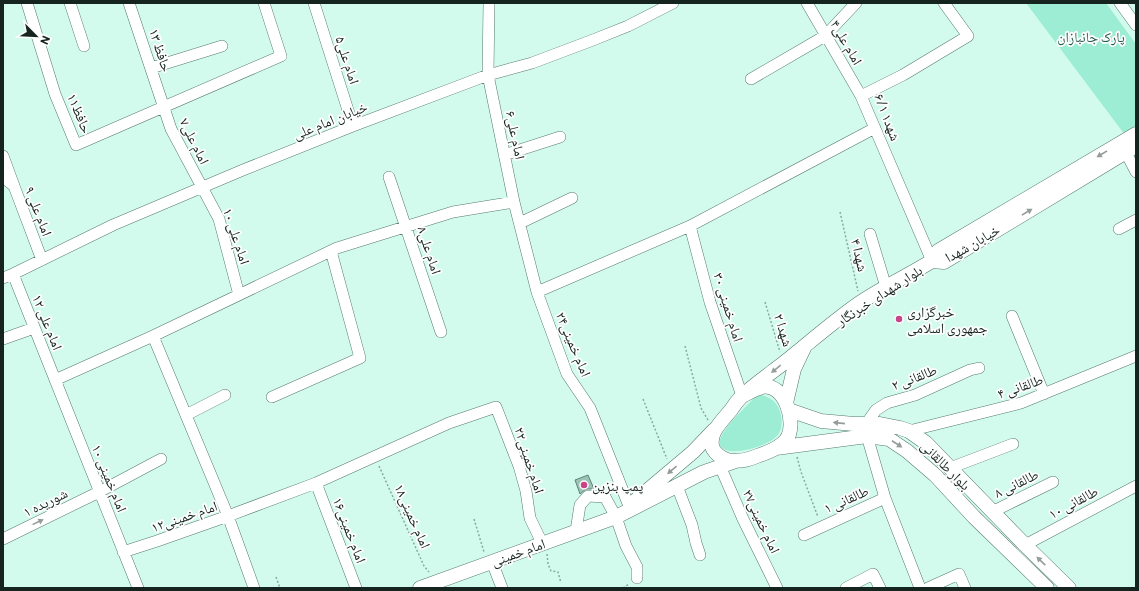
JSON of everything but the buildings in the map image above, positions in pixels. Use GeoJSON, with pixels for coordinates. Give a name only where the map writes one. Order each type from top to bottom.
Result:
{"type":"FeatureCollection","features":[{"type":"Feature","properties":{"kind":"main road","name":"خیابان شهدا"},"geometry":{"type":"LineString","coordinates":[[1008,216],[1136,134]]}},
{"type":"Feature","properties":{"kind":"main road","name":"خیابان شهدا"},"geometry":{"type":"LineString","coordinates":[[932,261],[938,251],[1008,216],[1131,150]]}},
{"type":"Feature","properties":{"kind":"main road","name":"بلوار شهدای خبرنگار"},"geometry":{"type":"LineString","coordinates":[[742,396],[806,344],[861,303],[932,261]]}},
{"type":"Feature","properties":{"kind":"main road","name":"بلوار شهدای خبرنگار"},"geometry":{"type":"LineString","coordinates":[[787,406],[794,369],[806,344]]}},
{"type":"Feature","properties":{"kind":"main road"},"geometry":{"type":"LineString","coordinates":[[762,387],[769,388],[777,392],[787,406],[790,431],[786,441],[776,448],[765,454],[738,460],[727,460],[714,451],[711,443],[713,434],[742,396],[762,387]]}},
{"type":"Feature","properties":{"kind":"main road","name":"بلوار طالقانی"},"geometry":{"type":"LineString","coordinates":[[787,406],[821,421],[854,424],[889,440],[907,451],[935,475],[974,517],[1047,588]]}},
{"type":"Feature","properties":{"kind":"main road","name":"بلوار طالقانی"},"geometry":{"type":"LineString","coordinates":[[776,448],[866,430],[880,424],[909,431],[926,444],[1069,588]]}},
{"type":"Feature","properties":{"kind":"main road","name":"امام خمینی"},"geometry":{"type":"LineString","coordinates":[[616,517],[693,452],[717,427]]}},
{"type":"Feature","properties":{"kind":"main road"},"geometry":{"type":"LineString","coordinates":[[693,452],[697,451],[706,455],[708,464],[704,472]]}},
{"type":"Feature","properties":{"kind":"main road","name":"امام خمینی"},"geometry":{"type":"LineString","coordinates":[[420,588],[616,517],[704,472],[738,460]]}},
{"type":"Feature","properties":{"kind":"street","name":"حافظ۱۱"},"geometry":{"type":"LineString","coordinates":[[27,3],[55,94],[76,145],[164,107]]}},
{"type":"Feature","properties":{"kind":"street"},"geometry":{"type":"LineString","coordinates":[[70,3],[84,46]]}},
{"type":"Feature","properties":{"kind":"street","name":"حافظ ۱۳"},"geometry":{"type":"LineString","coordinates":[[129,3],[164,107]]}},
{"type":"Feature","properties":{"kind":"street"},"geometry":{"type":"LineString","coordinates":[[164,107],[281,56],[264,3]]}},
{"type":"Feature","properties":{"kind":"street","name":"امام علی۵"},"geometry":{"type":"LineString","coordinates":[[314,3],[353,126]]}},
{"type":"Feature","properties":{"kind":"street","name":"امام علی۶"},"geometry":{"type":"LineString","coordinates":[[489,3],[488,75],[514,202]]}},
{"type":"Feature","properties":{"kind":"street","name":"خیابان امام علی"},"geometry":{"type":"LineString","coordinates":[[8,276],[113,225],[353,126],[488,75],[532,63],[593,40],[628,26],[673,3]]}},
{"type":"Feature","properties":{"kind":"street","name":"امام علی۴"},"geometry":{"type":"LineString","coordinates":[[807,3],[861,96]]}},
{"type":"Feature","properties":{"kind":"street"},"geometry":{"type":"LineString","coordinates":[[751,79],[825,36],[856,3]]}},
{"type":"Feature","properties":{"kind":"street","name":"شهد۱ ۶/۱"},"geometry":{"type":"LineString","coordinates":[[932,261],[861,96],[903,75],[968,36],[944,3]]}},
{"type":"Feature","properties":{"kind":"street"},"geometry":{"type":"LineString","coordinates":[[1120,3],[1136,25]]}},
{"type":"Feature","properties":{"kind":"street"},"geometry":{"type":"LineString","coordinates":[[151,68],[222,46]]}},
{"type":"Feature","properties":{"kind":"street","name":"امام علی۷"},"geometry":{"type":"LineString","coordinates":[[164,107],[171,129],[202,188]]}},
{"type":"Feature","properties":{"kind":"street"},"geometry":{"type":"LineString","coordinates":[[537,292],[690,226],[876,128]]}},
{"type":"Feature","properties":{"kind":"street"},"geometry":{"type":"LineString","coordinates":[[504,154],[560,137]]}},
{"type":"Feature","properties":{"kind":"street"},"geometry":{"type":"LineString","coordinates":[[1131,150],[1136,172]]}},
{"type":"Feature","properties":{"kind":"street"},"geometry":{"type":"LineString","coordinates":[[3,156],[14,186]]}},
{"type":"Feature","properties":{"kind":"street","name":"امام علی۸"},"geometry":{"type":"LineString","coordinates":[[389,176],[441,332]]}},
{"type":"Feature","properties":{"kind":"street","name":"امام علی ۹"},"geometry":{"type":"LineString","coordinates":[[3,177],[14,186],[42,260]]}},
{"type":"Feature","properties":{"kind":"street","name":"امام علی ۱۰"},"geometry":{"type":"LineString","coordinates":[[202,188],[219,219],[239,295]]}},
{"type":"Feature","properties":{"kind":"street"},"geometry":{"type":"LineString","coordinates":[[520,223],[572,198]]}},
{"type":"Feature","properties":{"kind":"street"},"geometry":{"type":"LineString","coordinates":[[55,380],[153,336],[331,251],[452,212],[514,202]]}},
{"type":"Feature","properties":{"kind":"street","name":"امام خمینی۲۴"},"geometry":{"type":"LineString","coordinates":[[514,202],[537,292],[567,374],[590,408],[628,506]]}},
{"type":"Feature","properties":{"kind":"street"},"geometry":{"type":"LineString","coordinates":[[1119,229],[1136,220]]}},
{"type":"Feature","properties":{"kind":"street","name":"امام خمینی ۳۰"},"geometry":{"type":"LineString","coordinates":[[690,226],[710,302],[742,396]]}},
{"type":"Feature","properties":{"kind":"street"},"geometry":{"type":"LineString","coordinates":[[870,234],[886,287]]}},
{"type":"Feature","properties":{"kind":"street"},"geometry":{"type":"LineString","coordinates":[[272,397],[360,358],[331,251]]}},
{"type":"Feature","properties":{"kind":"street","name":"امام علی ۱۲"},"geometry":{"type":"LineString","coordinates":[[8,276],[34,328],[55,380]]}},
{"type":"Feature","properties":{"kind":"street"},"geometry":{"type":"LineString","coordinates":[[1012,316],[1044,394]]}},
{"type":"Feature","properties":{"kind":"street"},"geometry":{"type":"LineString","coordinates":[[3,339],[34,328]]}},
{"type":"Feature","properties":{"kind":"street"},"geometry":{"type":"LineString","coordinates":[[153,336],[228,516],[316,484],[375,457]]}},
{"type":"Feature","properties":{"kind":"street","name":"طالقانی ۴"},"geometry":{"type":"LineString","coordinates":[[909,431],[1022,403],[1136,356]]}},
{"type":"Feature","properties":{"kind":"street","name":"طالقانی ۲"},"geometry":{"type":"LineString","coordinates":[[866,430],[876,410],[887,403],[915,395],[970,370],[979,368]]}},
{"type":"Feature","properties":{"kind":"street","name":"امام خمینی ۱۰"},"geometry":{"type":"LineString","coordinates":[[55,380],[138,588]]}},
{"type":"Feature","properties":{"kind":"street"},"geometry":{"type":"LineString","coordinates":[[186,415],[225,395]]}},
{"type":"Feature","properties":{"kind":"street","name":"امام خمینی۲۲"},"geometry":{"type":"LineString","coordinates":[[375,457],[449,423],[496,408],[522,478],[526,491],[530,518],[543,543]]}},
{"type":"Feature","properties":{"kind":"street","name":"طالقانی ۱"},"geometry":{"type":"LineString","coordinates":[[804,535],[885,498],[866,430]]}},
{"type":"Feature","properties":{"kind":"street"},"geometry":{"type":"LineString","coordinates":[[950,468],[1013,444]]}},
{"type":"Feature","properties":{"kind":"street","name":"شوریده ۱"},"geometry":{"type":"LineString","coordinates":[[3,539],[161,460]]}},
{"type":"Feature","properties":{"kind":"street","name":"امام خمینی۲۷"},"geometry":{"type":"LineString","coordinates":[[720,466],[743,519],[777,588]]}},
{"type":"Feature","properties":{"kind":"street","name":"طالقانی ۸"},"geometry":{"type":"LineString","coordinates":[[992,512],[1053,482]]}},
{"type":"Feature","properties":{"kind":"street","name":"امام خمینی۱۶"},"geometry":{"type":"LineString","coordinates":[[316,484],[356,588]]}},
{"type":"Feature","properties":{"kind":"street"},"geometry":{"type":"LineString","coordinates":[[677,486],[692,525],[700,555]]}},
{"type":"Feature","properties":{"kind":"street","name":"طالقانی ۱۰"},"geometry":{"type":"LineString","coordinates":[[1025,545],[1136,486]]}},
{"type":"Feature","properties":{"kind":"street"},"geometry":{"type":"LineString","coordinates":[[576,531],[580,505],[588,496],[605,497],[616,517],[626,546],[637,567],[637,578]]}},
{"type":"Feature","properties":{"kind":"street"},"geometry":{"type":"LineString","coordinates":[[885,498],[920,588]]}},
{"type":"Feature","properties":{"kind":"street","name":"امام خمینی۱۲"},"geometry":{"type":"LineString","coordinates":[[123,552],[228,516],[254,588]]}},
{"type":"Feature","properties":{"kind":"street"},"geometry":{"type":"LineString","coordinates":[[490,562],[502,588]]}},
{"type":"Feature","properties":{"kind":"street"},"geometry":{"type":"LineString","coordinates":[[846,588],[873,574],[880,588]]}},
{"type":"Feature","properties":{"kind":"street"},"geometry":{"type":"LineString","coordinates":[[928,588],[959,574],[965,588]]}},
{"type":"Feature","properties":{"kind":"path","name":"شهدا ۴"},"geometry":{"type":"LineString","coordinates":[[840,212],[851,266],[861,303]]}},
{"type":"Feature","properties":{"kind":"path","name":"شهدا ۲"},"geometry":{"type":"LineString","coordinates":[[765,302],[784,363]]}},
{"type":"Feature","properties":{"kind":"path"},"geometry":{"type":"LineString","coordinates":[[685,346],[701,408],[717,427]]}},
{"type":"Feature","properties":{"kind":"path"},"geometry":{"type":"LineString","coordinates":[[643,399],[672,470]]}},
{"type":"Feature","properties":{"kind":"path"},"geometry":{"type":"LineString","coordinates":[[794,445],[800,472],[821,527]]}},
{"type":"Feature","properties":{"kind":"path","name":"امام خمینی۱۸"},"geometry":{"type":"LineString","coordinates":[[375,457],[424,566],[436,582]]}},
{"type":"Feature","properties":{"kind":"path"},"geometry":{"type":"LineString","coordinates":[[474,519],[490,562]]}},
{"type":"Feature","properties":{"kind":"path"},"geometry":{"type":"LineString","coordinates":[[543,543],[551,571],[558,572],[561,583]]}},
{"type":"Feature","properties":{"kind":"path"},"geometry":{"type":"LineString","coordinates":[[276,577],[280,588]]}},
{"type":"Feature","properties":{"kind":"green space","name":"پارک جانبازان"},"geometry":{"type":"Polygon","coordinates":[[[1026,3],[1106,3],[1136,44],[1136,134],[1128,139],[1026,3]]]}},
{"type":"Feature","properties":{"kind":"green space"},"geometry":{"type":"Polygon","coordinates":[[[761,395],[772,400],[778,406],[782,421],[779,433],[774,439],[755,448],[733,451],[724,449],[720,445],[721,437],[724,432],[755,397],[761,395]]]}},
{"type":"Feature","properties":{"kind":"place","name":"خبرگزاری جمهوری اسلامی"},"geometry":{"type":"Point","coordinates":[899,319]}},
{"type":"Feature","properties":{"kind":"place","name":"پمپ بنزین"},"geometry":{"type":"Point","coordinates":[584,485]}}]}
